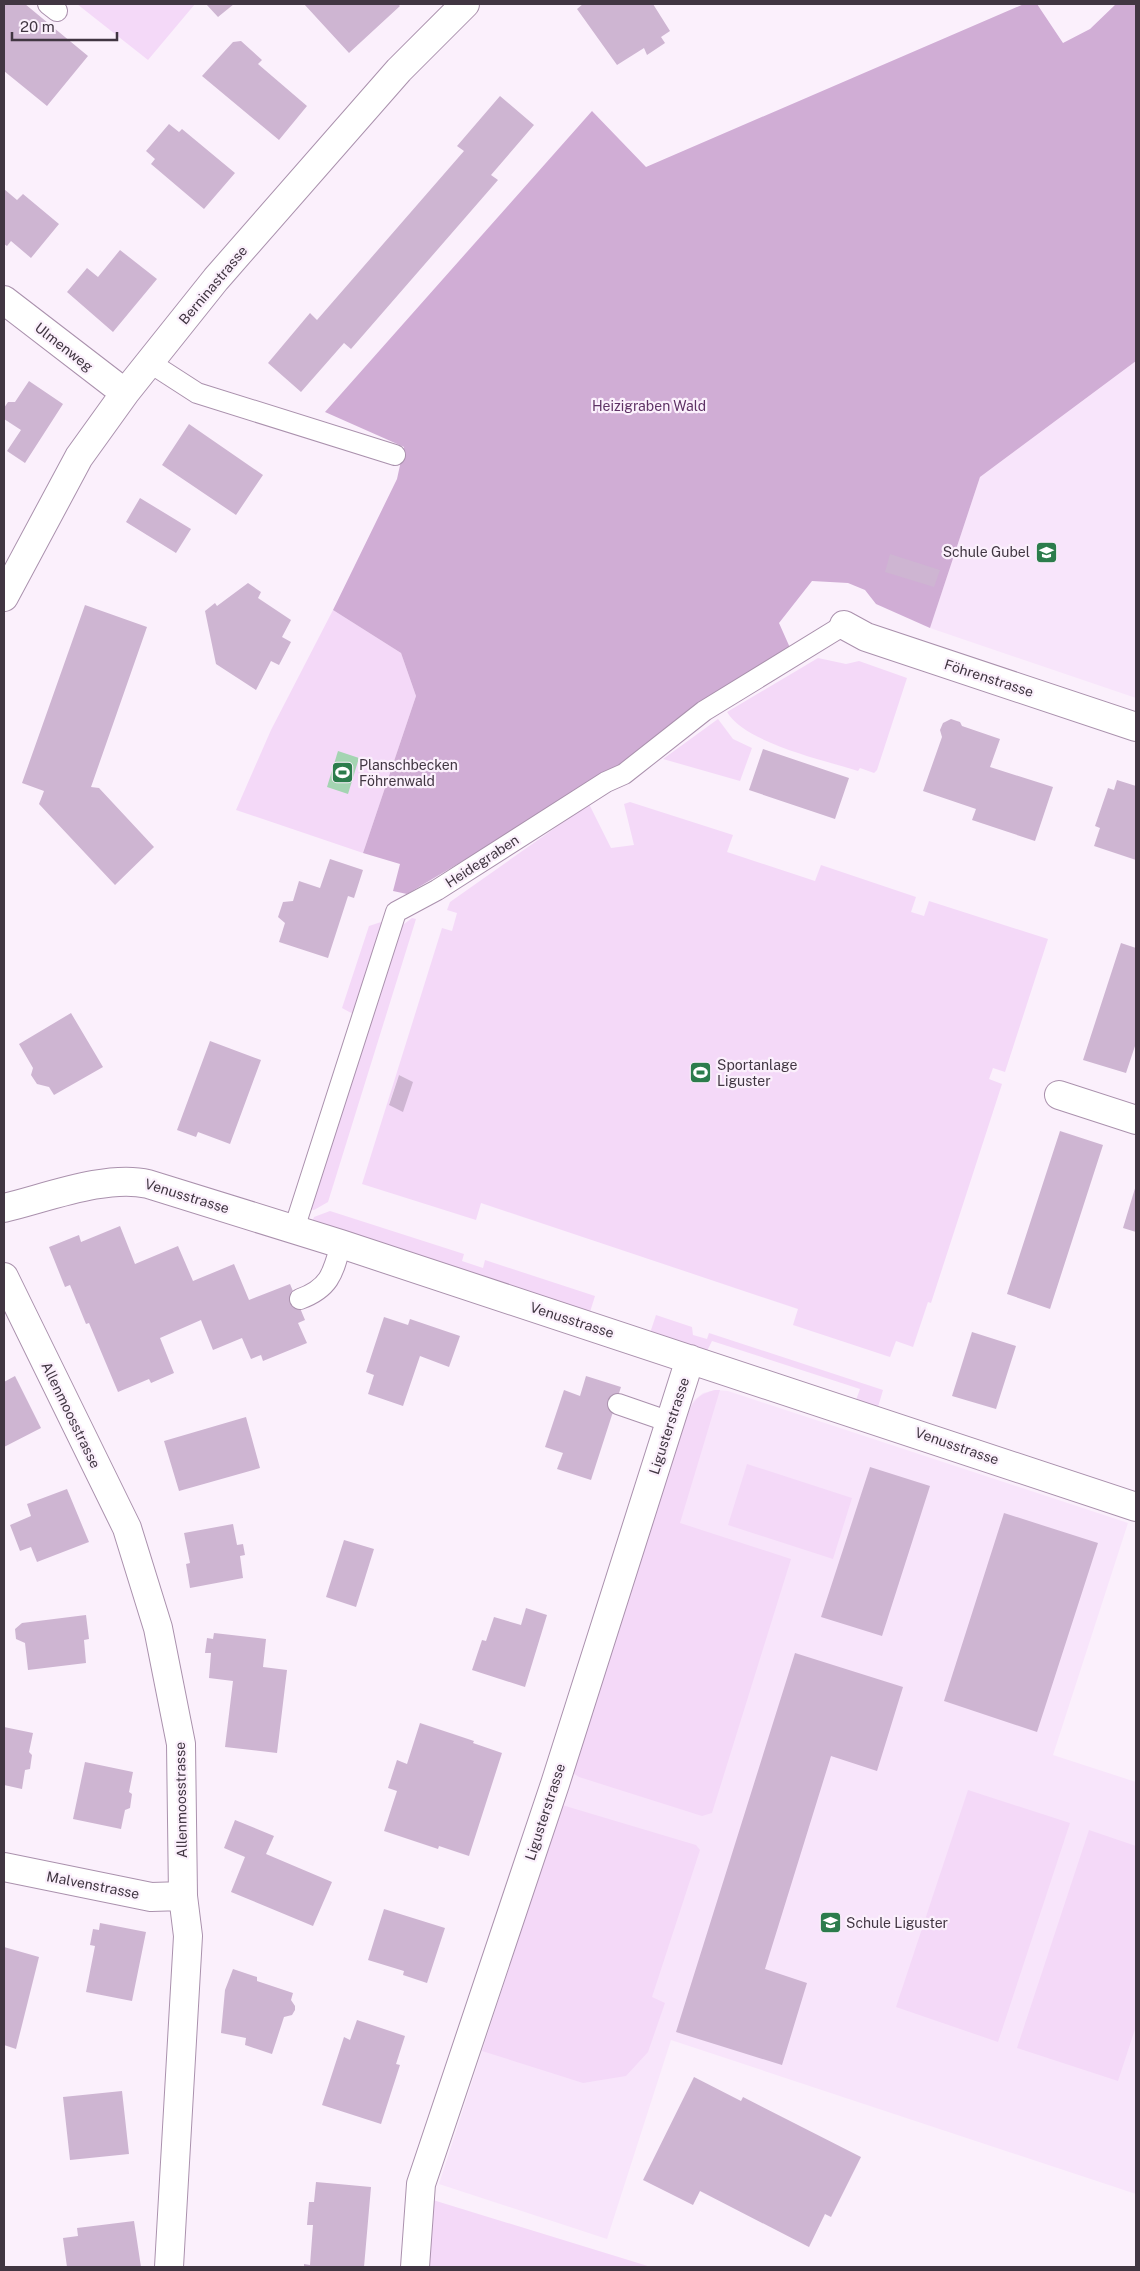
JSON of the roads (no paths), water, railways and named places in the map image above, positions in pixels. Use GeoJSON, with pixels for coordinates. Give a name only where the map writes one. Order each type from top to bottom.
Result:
{"type":"FeatureCollection","features":[{"type":"Feature","properties":{"kind":"street","name":"Berninastrasse"},"geometry":{"type":"LineString","coordinates":[[4,598],[79,458],[124,393],[216,279],[398,70],[464,4]]}},
{"type":"Feature","properties":{"kind":"street","name":"Ulmenweg"},"geometry":{"type":"LineString","coordinates":[[4,300],[124,393]]}},
{"type":"Feature","properties":{"kind":"street","name":"Föhrenstrasse"},"geometry":{"type":"LineString","coordinates":[[844,625],[866,637],[1136,727]]}},
{"type":"Feature","properties":{"kind":"street"},"geometry":{"type":"LineString","coordinates":[[1059,1095],[1136,1120]]}},
{"type":"Feature","properties":{"kind":"street","name":"Venusstrasse"},"geometry":{"type":"LineString","coordinates":[[4,1208],[113,1181],[133,1180],[341,1244],[1136,1506]]}},
{"type":"Feature","properties":{"kind":"street","name":"Allenmoosstrasse"},"geometry":{"type":"LineString","coordinates":[[4,1277],[127,1528],[158,1628],[181,1744],[184,1896],[188,1936],[169,2267]]}},
{"type":"Feature","properties":{"kind":"street","name":"Ligusterstrasse"},"geometry":{"type":"LineString","coordinates":[[415,2267],[421,2184],[555,1784],[690,1359]]}},
{"type":"Feature","properties":{"kind":"street","name":"Malvenstrasse"},"geometry":{"type":"LineString","coordinates":[[4,1867],[151,1897],[184,1896]]}},
{"type":"Feature","properties":{"kind":"lane"},"geometry":{"type":"LineString","coordinates":[[149,362],[197,393],[395,455]]}},
{"type":"Feature","properties":{"kind":"lane","name":"Heidegraben"},"geometry":{"type":"LineString","coordinates":[[294,1229],[396,912],[437,890],[606,782],[624,774],[704,711],[844,625]]}},
{"type":"Feature","properties":{"kind":"lane"},"geometry":{"type":"LineString","coordinates":[[300,1299],[314,1294],[328,1282],[341,1244]]}},
{"type":"Feature","properties":{"kind":"lane"},"geometry":{"type":"LineString","coordinates":[[618,1404],[670,1422]]}},
{"type":"Feature","properties":{"kind":"place","name":"Schule Gubel"},"geometry":{"type":"Point","coordinates":[1046,552]}},
{"type":"Feature","properties":{"kind":"place","name":"Planschbecken Föhrenwald"},"geometry":{"type":"Point","coordinates":[343,773]}},
{"type":"Feature","properties":{"kind":"place","name":"Sportanlage Liguster"},"geometry":{"type":"Point","coordinates":[701,1073]}},
{"type":"Feature","properties":{"kind":"place","name":"Schule Liguster"},"geometry":{"type":"Point","coordinates":[830,1923]}},
{"type":"Feature","properties":{"kind":"park label","name":"Heizigraben Wald"},"geometry":{"type":"Point","coordinates":[649,406]}}]}
